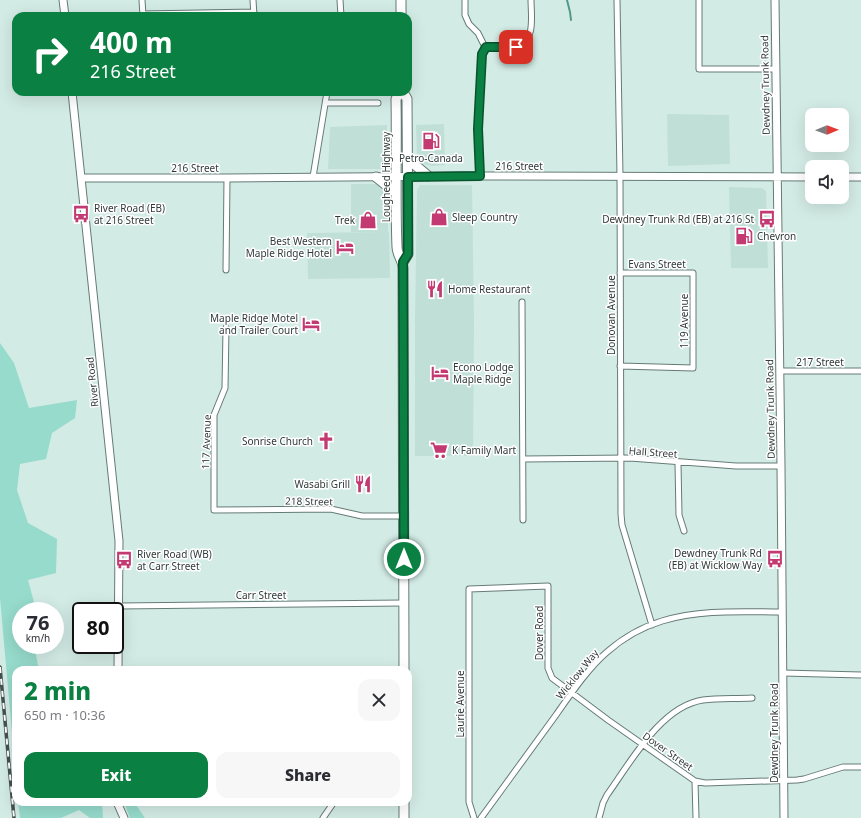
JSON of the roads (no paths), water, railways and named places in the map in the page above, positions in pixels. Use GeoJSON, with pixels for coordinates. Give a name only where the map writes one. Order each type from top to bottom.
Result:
{"type":"FeatureCollection","features":[{"type":"Feature","properties":{"kind":"highway"},"geometry":{"type":"LineString","coordinates":[[401,0],[401,12]]}},
{"type":"Feature","properties":{"kind":"highway","name":"Lougheed Highway"},"geometry":{"type":"LineString","coordinates":[[399,96],[396,99],[396,193],[397,250],[403,262],[404,666]]}},
{"type":"Feature","properties":{"kind":"highway","name":"Lougheed Highway"},"geometry":{"type":"LineString","coordinates":[[403,262],[408,254],[407,99],[405,96]]}},
{"type":"Feature","properties":{"kind":"highway"},"geometry":{"type":"LineString","coordinates":[[408,159],[428,176]]}},
{"type":"Feature","properties":{"kind":"highway"},"geometry":{"type":"LineString","coordinates":[[376,177],[396,193]]}},
{"type":"Feature","properties":{"kind":"highway"},"geometry":{"type":"LineString","coordinates":[[404,806],[404,818]]}},
{"type":"Feature","properties":{"kind":"main road"},"geometry":{"type":"LineString","coordinates":[[63,0],[64,12]]}},
{"type":"Feature","properties":{"kind":"main road","name":"Dewdney Trunk Road"},"geometry":{"type":"LineString","coordinates":[[774,0],[780,371],[784,818]]}},
{"type":"Feature","properties":{"kind":"main road","name":"River Road"},"geometry":{"type":"LineString","coordinates":[[72,96],[119,541],[119,602]]}},
{"type":"Feature","properties":{"kind":"main road","name":"216 Street"},"geometry":{"type":"LineString","coordinates":[[81,178],[428,176],[805,177]]}},
{"type":"Feature","properties":{"kind":"main road"},"geometry":{"type":"LineString","coordinates":[[849,177],[861,177]]}},
{"type":"Feature","properties":{"kind":"main road","name":"River Road"},"geometry":{"type":"LineString","coordinates":[[118,654],[118,666]]}},
{"type":"Feature","properties":{"kind":"main road"},"geometry":{"type":"LineString","coordinates":[[119,806],[124,818]]}},
{"type":"Feature","properties":{"kind":"street"},"geometry":{"type":"LineString","coordinates":[[142,0],[143,12]]}},
{"type":"Feature","properties":{"kind":"street"},"geometry":{"type":"LineString","coordinates":[[253,0],[254,12]]}},
{"type":"Feature","properties":{"kind":"street"},"geometry":{"type":"LineString","coordinates":[[340,0],[341,12]]}},
{"type":"Feature","properties":{"kind":"street"},"geometry":{"type":"LineString","coordinates":[[465,0],[465,16],[486,47]]}},
{"type":"Feature","properties":{"kind":"street"},"geometry":{"type":"LineString","coordinates":[[486,47],[516,47],[525,43],[530,36],[531,0]]}},
{"type":"Feature","properties":{"kind":"street","name":"Donovan Avenue"},"geometry":{"type":"LineString","coordinates":[[617,0],[620,176],[621,514],[622,525],[652,625]]}},
{"type":"Feature","properties":{"kind":"street"},"geometry":{"type":"LineString","coordinates":[[699,0],[699,70],[775,69]]}},
{"type":"Feature","properties":{"kind":"street"},"geometry":{"type":"LineString","coordinates":[[480,176],[478,129],[482,54],[486,47]]}},
{"type":"Feature","properties":{"kind":"street"},"geometry":{"type":"LineString","coordinates":[[313,177],[327,96]]}},
{"type":"Feature","properties":{"kind":"street"},"geometry":{"type":"LineString","coordinates":[[326,103],[378,103]]}},
{"type":"Feature","properties":{"kind":"street"},"geometry":{"type":"LineString","coordinates":[[226,270],[227,178]]}},
{"type":"Feature","properties":{"kind":"street","name":"Evans Street"},"geometry":{"type":"LineString","coordinates":[[620,273],[693,273]]}},
{"type":"Feature","properties":{"kind":"street","name":"119 Avenue"},"geometry":{"type":"LineString","coordinates":[[620,366],[693,368],[693,273]]}},
{"type":"Feature","properties":{"kind":"street"},"geometry":{"type":"LineString","coordinates":[[522,302],[523,520]]}},
{"type":"Feature","properties":{"kind":"street","name":"117 Avenue"},"geometry":{"type":"LineString","coordinates":[[214,510],[214,415],[225,388],[226,328]]}},
{"type":"Feature","properties":{"kind":"street","name":"217 Street"},"geometry":{"type":"LineString","coordinates":[[780,371],[861,371]]}},
{"type":"Feature","properties":{"kind":"street","name":"Hall Street"},"geometry":{"type":"LineString","coordinates":[[523,459],[620,459],[736,466],[781,466]]}},
{"type":"Feature","properties":{"kind":"street"},"geometry":{"type":"LineString","coordinates":[[678,463],[679,515],[684,531]]}},
{"type":"Feature","properties":{"kind":"street","name":"218 Street"},"geometry":{"type":"LineString","coordinates":[[214,510],[331,509],[362,516],[403,516]]}},
{"type":"Feature","properties":{"kind":"street","name":"Laurie Avenue"},"geometry":{"type":"LineString","coordinates":[[474,818],[469,802],[469,588],[548,586]]}},
{"type":"Feature","properties":{"kind":"street","name":"Dover Road"},"geometry":{"type":"LineString","coordinates":[[548,586],[549,674],[572,693]]}},
{"type":"Feature","properties":{"kind":"street","name":"Carr Street"},"geometry":{"type":"LineString","coordinates":[[124,606],[404,603]]}},
{"type":"Feature","properties":{"kind":"street","name":"Wicklow Way"},"geometry":{"type":"LineString","coordinates":[[481,818],[572,693],[606,652],[625,638],[652,625],[672,618],[699,614],[782,612]]}},
{"type":"Feature","properties":{"kind":"street"},"geometry":{"type":"LineString","coordinates":[[849,675],[861,672]]}},
{"type":"Feature","properties":{"kind":"street"},"geometry":{"type":"LineString","coordinates":[[783,674],[861,675]]}},
{"type":"Feature","properties":{"kind":"street","name":"Dover Street"},"geometry":{"type":"LineString","coordinates":[[572,693],[695,781],[706,783],[784,781],[804,779],[843,767],[861,767]]}},
{"type":"Feature","properties":{"kind":"street"},"geometry":{"type":"LineString","coordinates":[[599,818],[607,795],[643,744],[661,722],[671,714],[686,705],[702,700],[752,698]]}},
{"type":"Feature","properties":{"kind":"street"},"geometry":{"type":"LineString","coordinates":[[695,781],[696,818]]}},
{"type":"Feature","properties":{"kind":"street"},"geometry":{"type":"LineString","coordinates":[[323,818],[331,806]]}},
{"type":"Feature","properties":{"kind":"waterway"},"geometry":{"type":"LineString","coordinates":[[567,0],[571,20]]}},
{"type":"Feature","properties":{"kind":"railway"},"geometry":{"type":"LineString","coordinates":[[0,667],[12,796]]}},
{"type":"Feature","properties":{"kind":"railway"},"geometry":{"type":"LineString","coordinates":[[13,806],[14,818]]}},
{"type":"Feature","properties":{"kind":"place","name":"Petro-Canada"},"geometry":{"type":"Point","coordinates":[431,141]}},
{"type":"Feature","properties":{"kind":"place","name":"River Road (EB) at 216 Street"},"geometry":{"type":"Point","coordinates":[81,214]}},
{"type":"Feature","properties":{"kind":"place","name":"Sleep Country"},"geometry":{"type":"Point","coordinates":[439,217]}},
{"type":"Feature","properties":{"kind":"place","name":"Dewdney Trunk Rd (EB) at 216 St"},"geometry":{"type":"Point","coordinates":[767,219]}},
{"type":"Feature","properties":{"kind":"place","name":"Trek"},"geometry":{"type":"Point","coordinates":[368,220]}},
{"type":"Feature","properties":{"kind":"place","name":"Chevron"},"geometry":{"type":"Point","coordinates":[744,236]}},
{"type":"Feature","properties":{"kind":"place","name":"Best Western Maple Ridge Hotel"},"geometry":{"type":"Point","coordinates":[345,247]}},
{"type":"Feature","properties":{"kind":"place","name":"Home Restaurant"},"geometry":{"type":"Point","coordinates":[435,289]}},
{"type":"Feature","properties":{"kind":"place","name":"Maple Ridge Motel and Trailer Court"},"geometry":{"type":"Point","coordinates":[311,324]}},
{"type":"Feature","properties":{"kind":"place","name":"Econo Lodge Maple Ridge"},"geometry":{"type":"Point","coordinates":[440,373]}},
{"type":"Feature","properties":{"kind":"place","name":"Sonrise Church"},"geometry":{"type":"Point","coordinates":[326,441]}},
{"type":"Feature","properties":{"kind":"place","name":"K Family Mart"},"geometry":{"type":"Point","coordinates":[439,450]}},
{"type":"Feature","properties":{"kind":"place","name":"Wasabi Grill"},"geometry":{"type":"Point","coordinates":[363,484]}},
{"type":"Feature","properties":{"kind":"place","name":"Dewdney Trunk Rd (EB) at Wicklow Way"},"geometry":{"type":"Point","coordinates":[775,559]}},
{"type":"Feature","properties":{"kind":"place","name":"River Road (WB) at Carr Street"},"geometry":{"type":"Point","coordinates":[124,560]}}]}
